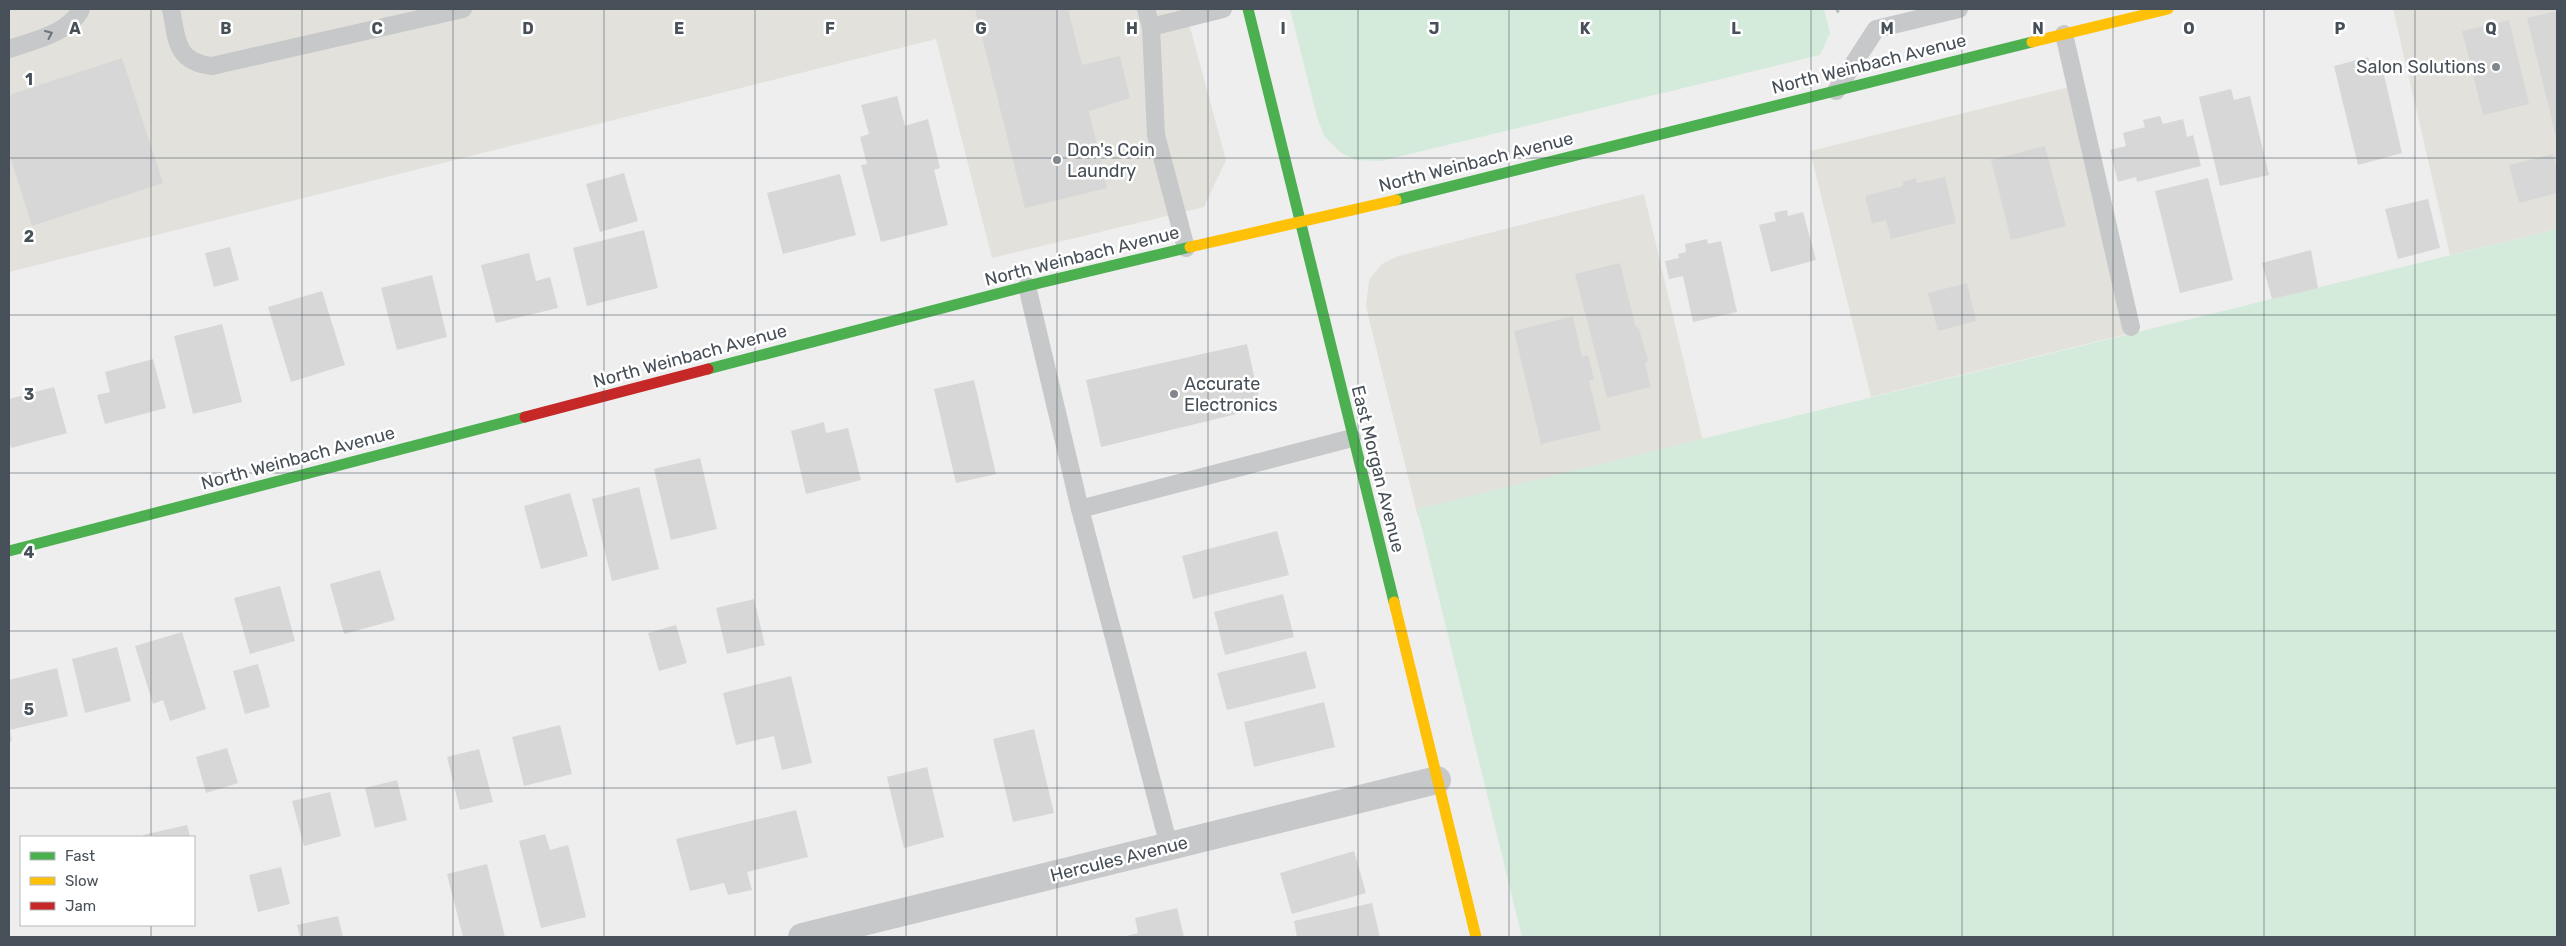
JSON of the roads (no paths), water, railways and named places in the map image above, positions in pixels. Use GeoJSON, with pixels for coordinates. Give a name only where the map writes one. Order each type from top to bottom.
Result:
{"type":"FeatureCollection","features":[{"type":"Feature","properties":{"kind":"main road","name":"East Morgan Avenue"},"geometry":{"type":"LineString","coordinates":[[1248,9],[1476,937]]}},
{"type":"Feature","properties":{"kind":"main road","name":"North Weinbach Avenue"},"geometry":{"type":"LineString","coordinates":[[9,551],[1027,286],[1301,223],[2168,9]]}},
{"type":"Feature","properties":{"kind":"street","name":"Hercules Avenue"},"geometry":{"type":"LineString","coordinates":[[802,937],[1437,780]]}},
{"type":"Feature","properties":{"kind":"lane"},"geometry":{"type":"LineString","coordinates":[[9,49],[51,34],[77,19],[81,9]]}},
{"type":"Feature","properties":{"kind":"lane"},"geometry":{"type":"LineString","coordinates":[[171,9],[178,40],[185,58],[198,65],[212,66],[463,9]]}},
{"type":"Feature","properties":{"kind":"lane"},"geometry":{"type":"LineString","coordinates":[[1146,9],[1152,27],[1156,135],[1186,248]]}},
{"type":"Feature","properties":{"kind":"lane"},"geometry":{"type":"LineString","coordinates":[[1152,27],[1223,9]]}},
{"type":"Feature","properties":{"kind":"lane"},"geometry":{"type":"LineString","coordinates":[[1836,91],[1876,29],[1959,9]]}},
{"type":"Feature","properties":{"kind":"lane"},"geometry":{"type":"LineString","coordinates":[[2064,34],[2131,327]]}},
{"type":"Feature","properties":{"kind":"lane"},"geometry":{"type":"LineString","coordinates":[[1027,286],[1080,508],[1169,846]]}},
{"type":"Feature","properties":{"kind":"lane"},"geometry":{"type":"LineString","coordinates":[[1080,508],[1352,438]]}},
{"type":"Feature","properties":{"kind":"place","name":"Salon Solutions"},"geometry":{"type":"Point","coordinates":[2496,67]}},
{"type":"Feature","properties":{"kind":"place","name":"Don's Coin Laundry"},"geometry":{"type":"Point","coordinates":[1057,160]}},
{"type":"Feature","properties":{"kind":"place","name":"Accurate Electronics"},"geometry":{"type":"Point","coordinates":[1174,394]}}]}
